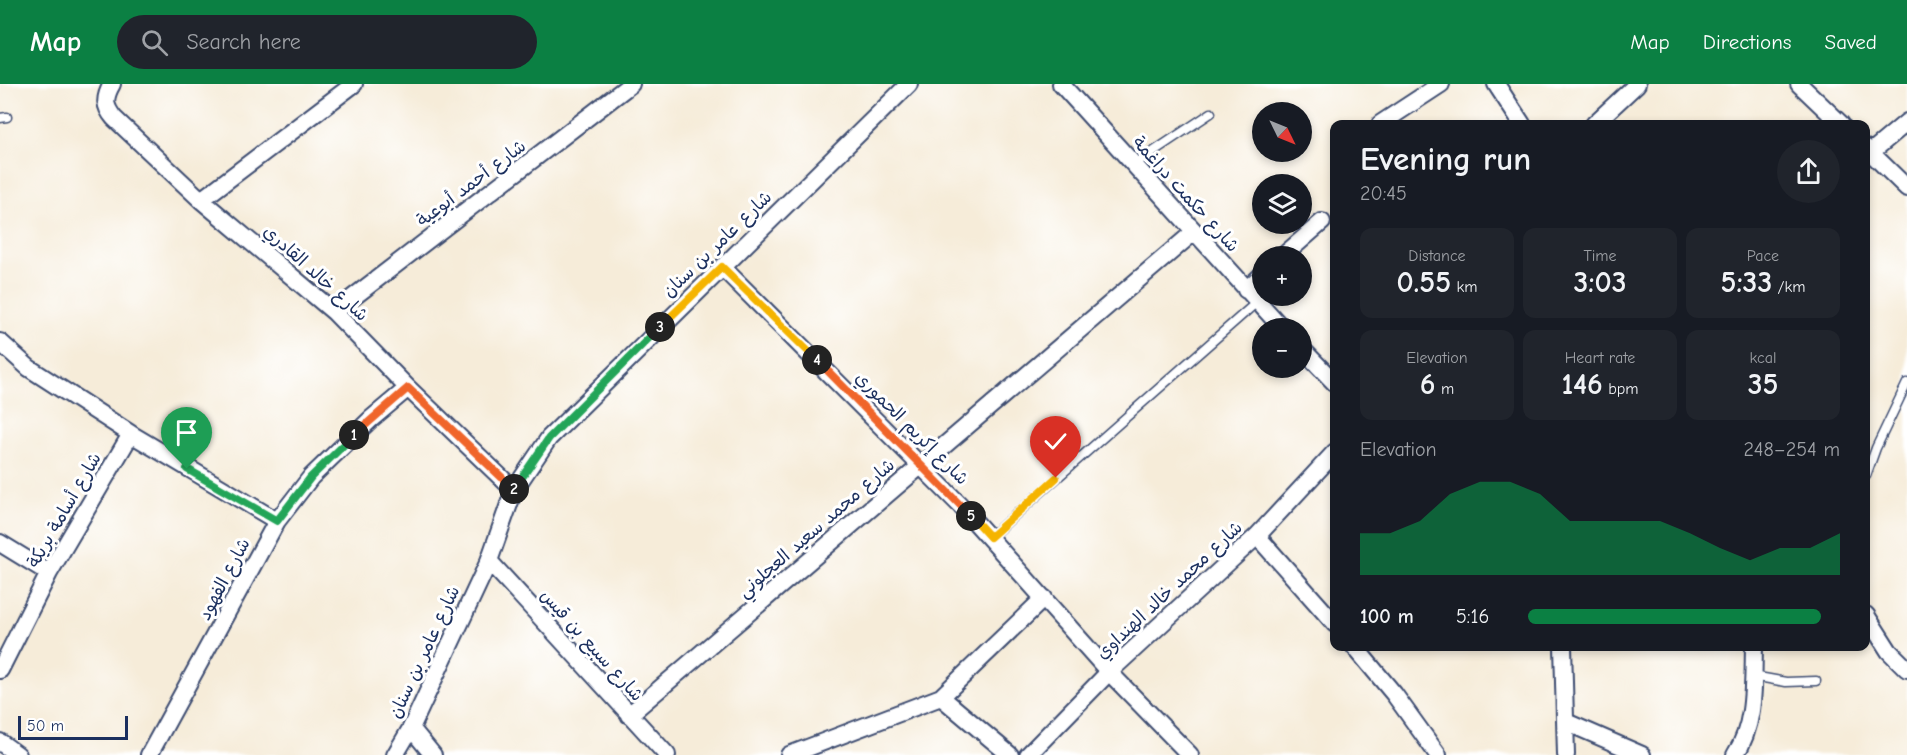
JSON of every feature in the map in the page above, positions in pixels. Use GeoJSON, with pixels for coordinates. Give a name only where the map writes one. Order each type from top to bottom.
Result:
{"type":"FeatureCollection","features":[{"type":"Feature","properties":{"kind":"street","name":"شارع خالد القادري"},"geometry":{"type":"LineString","coordinates":[[112,84],[106,94],[108,111],[201,200],[334,312],[408,388],[514,490]]}},
{"type":"Feature","properties":{"kind":"street"},"geometry":{"type":"LineString","coordinates":[[201,200],[354,84]]}},
{"type":"Feature","properties":{"kind":"street","name":"شارع أحمد أبوعية"},"geometry":{"type":"LineString","coordinates":[[334,312],[631,84]]}},
{"type":"Feature","properties":{"kind":"street","name":"شارع عامر بن سنان"},"geometry":{"type":"LineString","coordinates":[[395,755],[411,728],[489,561],[514,490],[549,438],[909,84]]}},
{"type":"Feature","properties":{"kind":"street","name":"شارع حكمت دراغمة"},"geometry":{"type":"LineString","coordinates":[[1061,84],[1272,318]]}},
{"type":"Feature","properties":{"kind":"street"},"geometry":{"type":"LineString","coordinates":[[1386,120],[1441,84]]}},
{"type":"Feature","properties":{"kind":"street"},"geometry":{"type":"LineString","coordinates":[[1496,84],[1519,120]]}},
{"type":"Feature","properties":{"kind":"street"},"geometry":{"type":"LineString","coordinates":[[1598,120],[1637,84]]}},
{"type":"Feature","properties":{"kind":"street"},"geometry":{"type":"LineString","coordinates":[[1799,84],[1837,120]]}},
{"type":"Feature","properties":{"kind":"street"},"geometry":{"type":"LineString","coordinates":[[1870,150],[1907,122]]}},
{"type":"Feature","properties":{"kind":"street"},"geometry":{"type":"LineString","coordinates":[[1870,153],[1907,188]]}},
{"type":"Feature","properties":{"kind":"street"},"geometry":{"type":"LineString","coordinates":[[1294,246],[1322,222]]}},
{"type":"Feature","properties":{"kind":"street","name":"شارع محمد سعيد العجلوني"},"geometry":{"type":"LineString","coordinates":[[629,715],[1194,232]]}},
{"type":"Feature","properties":{"kind":"street","name":"شارع إكريم الحموري"},"geometry":{"type":"LineString","coordinates":[[722,267],[920,464],[990,537],[1109,672],[1190,755]]}},
{"type":"Feature","properties":{"kind":"street"},"geometry":{"type":"LineString","coordinates":[[0,342],[29,368],[131,435],[277,521]]}},
{"type":"Feature","properties":{"kind":"street"},"geometry":{"type":"LineString","coordinates":[[1312,359],[1330,378]]}},
{"type":"Feature","properties":{"kind":"street","name":"شارع الفهود"},"geometry":{"type":"LineString","coordinates":[[149,755],[277,521],[311,477],[371,419],[408,388]]}},
{"type":"Feature","properties":{"kind":"street","name":"شارع أسامة بريكة"},"geometry":{"type":"LineString","coordinates":[[0,670],[49,573],[131,435]]}},
{"type":"Feature","properties":{"kind":"street","name":"شارع محمد خالد الهنداوي"},"geometry":{"type":"LineString","coordinates":[[1028,755],[1109,672],[1257,536],[1330,457]]}},
{"type":"Feature","properties":{"kind":"street"},"geometry":{"type":"LineString","coordinates":[[1257,536],[1330,618]]}},
{"type":"Feature","properties":{"kind":"street"},"geometry":{"type":"LineString","coordinates":[[0,543],[49,573]]}},
{"type":"Feature","properties":{"kind":"street","name":"شارع سبيع بن قيس"},"geometry":{"type":"LineString","coordinates":[[489,561],[667,755]]}},
{"type":"Feature","properties":{"kind":"street"},"geometry":{"type":"LineString","coordinates":[[789,755],[941,697],[1044,598]]}},
{"type":"Feature","properties":{"kind":"street"},"geometry":{"type":"LineString","coordinates":[[1870,621],[1889,651],[1907,669]]}},
{"type":"Feature","properties":{"kind":"street"},"geometry":{"type":"LineString","coordinates":[[1358,651],[1394,693],[1438,755]]}},
{"type":"Feature","properties":{"kind":"street"},"geometry":{"type":"LineString","coordinates":[[1563,651],[1566,755]]}},
{"type":"Feature","properties":{"kind":"street"},"geometry":{"type":"LineString","coordinates":[[1735,755],[1745,739],[1750,719],[1754,651]]}},
{"type":"Feature","properties":{"kind":"street"},"geometry":{"type":"LineString","coordinates":[[941,697],[1010,755]]}},
{"type":"Feature","properties":{"kind":"street"},"geometry":{"type":"LineString","coordinates":[[1566,722],[1642,755]]}},
{"type":"Feature","properties":{"kind":"street"},"geometry":{"type":"LineString","coordinates":[[411,728],[433,755]]}},
{"type":"Feature","properties":{"kind":"street"},"geometry":{"type":"LineString","coordinates":[[0,742],[18,755]]}},
{"type":"Feature","properties":{"kind":"lane"},"geometry":{"type":"LineString","coordinates":[[1133,165],[1211,113]]}},
{"type":"Feature","properties":{"kind":"lane"},"geometry":{"type":"LineString","coordinates":[[990,537],[1251,296]]}},
{"type":"Feature","properties":{"kind":"lane"},"geometry":{"type":"LineString","coordinates":[[1870,465],[1907,382]]}},
{"type":"Feature","properties":{"kind":"lane"},"geometry":{"type":"LineString","coordinates":[[1753,676],[1786,682],[1816,681]]}},
{"type":"Feature","properties":{"kind":"route"},"geometry":{"type":"LineString","coordinates":[[187,469],[277,521],[311,477],[371,419],[408,388],[514,490],[529,464],[576,409],[722,267],[838,381],[990,537],[1056,478]]}}]}
